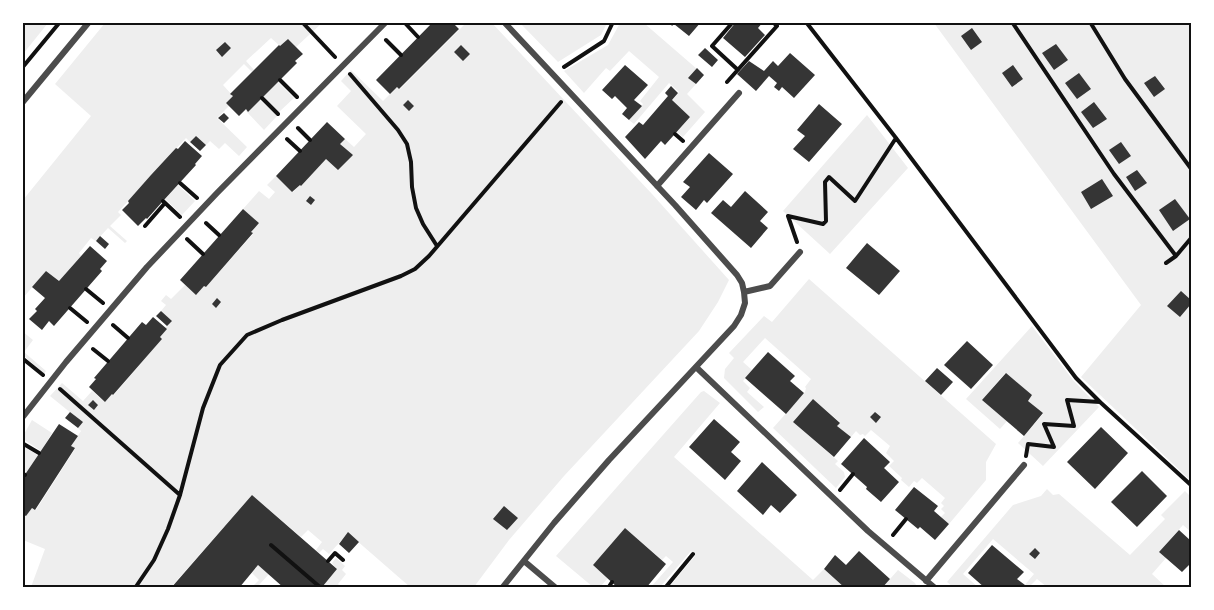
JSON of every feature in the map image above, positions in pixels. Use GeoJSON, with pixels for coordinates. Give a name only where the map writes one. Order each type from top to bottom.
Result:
{"type":"FeatureCollection","features":[{"type":"Feature","properties":{"kind":"street"},"geometry":{"type":"LineString","coordinates":[[22,103],[89,22]]}},
{"type":"Feature","properties":{"kind":"street"},"geometry":{"type":"LineString","coordinates":[[22,418],[84,340],[196,215],[386,22]]}},
{"type":"Feature","properties":{"kind":"street"},"geometry":{"type":"LineString","coordinates":[[502,588],[554,523],[734,326],[745,303],[742,284],[725,261],[504,22]]}},
{"type":"Feature","properties":{"kind":"street"},"geometry":{"type":"LineString","coordinates":[[657,186],[739,93]]}},
{"type":"Feature","properties":{"kind":"street"},"geometry":{"type":"LineString","coordinates":[[744,292],[770,286],[800,252]]}},
{"type":"Feature","properties":{"kind":"street"},"geometry":{"type":"LineString","coordinates":[[696,367],[833,498],[935,588]]}},
{"type":"Feature","properties":{"kind":"street"},"geometry":{"type":"LineString","coordinates":[[926,581],[1024,465]]}},
{"type":"Feature","properties":{"kind":"street"},"geometry":{"type":"LineString","coordinates":[[524,561],[556,588]]}},
{"type":"Feature","properties":{"kind":"path"},"geometry":{"type":"LineString","coordinates":[[22,68],[60,22]]}},
{"type":"Feature","properties":{"kind":"path"},"geometry":{"type":"LineString","coordinates":[[302,22],[336,58]]}},
{"type":"Feature","properties":{"kind":"path"},"geometry":{"type":"LineString","coordinates":[[404,22],[418,37]]}},
{"type":"Feature","properties":{"kind":"path"},"geometry":{"type":"LineString","coordinates":[[553,75],[604,41],[614,22]]}},
{"type":"Feature","properties":{"kind":"path"},"geometry":{"type":"LineString","coordinates":[[733,22],[712,46],[738,70]]}},
{"type":"Feature","properties":{"kind":"path"},"geometry":{"type":"LineString","coordinates":[[727,82],[777,26],[772,22]]}},
{"type":"Feature","properties":{"kind":"path"},"geometry":{"type":"LineString","coordinates":[[806,22],[1076,378],[1191,486]]}},
{"type":"Feature","properties":{"kind":"path"},"geometry":{"type":"LineString","coordinates":[[1012,22],[1114,174],[1176,256]]}},
{"type":"Feature","properties":{"kind":"path"},"geometry":{"type":"LineString","coordinates":[[1090,22],[1125,78],[1191,170]]}},
{"type":"Feature","properties":{"kind":"path"},"geometry":{"type":"LineString","coordinates":[[377,31],[401,55]]}},
{"type":"Feature","properties":{"kind":"path"},"geometry":{"type":"LineString","coordinates":[[348,71],[398,130],[407,144],[416,208],[437,246]]}},
{"type":"Feature","properties":{"kind":"path"},"geometry":{"type":"LineString","coordinates":[[280,80],[304,104]]}},
{"type":"Feature","properties":{"kind":"path"},"geometry":{"type":"LineString","coordinates":[[135,588],[154,560],[168,529],[180,495],[203,408],[220,365],[248,334],[415,269],[569,92]]}},
{"type":"Feature","properties":{"kind":"path"},"geometry":{"type":"LineString","coordinates":[[262,98],[286,122]]}},
{"type":"Feature","properties":{"kind":"path"},"geometry":{"type":"LineString","coordinates":[[800,252],[788,216],[823,225],[826,221],[825,182],[829,177],[855,201],[896,138]]}},
{"type":"Feature","properties":{"kind":"path"},"geometry":{"type":"LineString","coordinates":[[180,183],[205,206]]}},
{"type":"Feature","properties":{"kind":"path"},"geometry":{"type":"LineString","coordinates":[[145,226],[164,202],[188,224]]}},
{"type":"Feature","properties":{"kind":"path"},"geometry":{"type":"LineString","coordinates":[[196,215],[219,235]]}},
{"type":"Feature","properties":{"kind":"path"},"geometry":{"type":"LineString","coordinates":[[180,233],[203,254]]}},
{"type":"Feature","properties":{"kind":"path"},"geometry":{"type":"LineString","coordinates":[[1166,263],[1176,256],[1191,237]]}},
{"type":"Feature","properties":{"kind":"path"},"geometry":{"type":"LineString","coordinates":[[86,289],[110,310]]}},
{"type":"Feature","properties":{"kind":"path"},"geometry":{"type":"LineString","coordinates":[[70,308],[94,329]]}},
{"type":"Feature","properties":{"kind":"path"},"geometry":{"type":"LineString","coordinates":[[104,317],[128,338]]}},
{"type":"Feature","properties":{"kind":"path"},"geometry":{"type":"LineString","coordinates":[[84,340],[108,361]]}},
{"type":"Feature","properties":{"kind":"path"},"geometry":{"type":"LineString","coordinates":[[22,358],[44,376]]}},
{"type":"Feature","properties":{"kind":"path"},"geometry":{"type":"LineString","coordinates":[[56,386],[180,495]]}},
{"type":"Feature","properties":{"kind":"path"},"geometry":{"type":"LineString","coordinates":[[1024,465],[1028,444],[1054,447],[1044,424],[1074,426],[1067,400],[1100,402]]}},
{"type":"Feature","properties":{"kind":"path"},"geometry":{"type":"LineString","coordinates":[[22,443],[39,453]]}},
{"type":"Feature","properties":{"kind":"path"},"geometry":{"type":"LineString","coordinates":[[833,498],[853,474]]}},
{"type":"Feature","properties":{"kind":"path"},"geometry":{"type":"LineString","coordinates":[[885,545],[906,519]]}},
{"type":"Feature","properties":{"kind":"path"},"geometry":{"type":"LineString","coordinates":[[271,545],[321,588]]}},
{"type":"Feature","properties":{"kind":"path"},"geometry":{"type":"LineString","coordinates":[[328,561],[335,553],[344,560]]}},
{"type":"Feature","properties":{"kind":"path"},"geometry":{"type":"LineString","coordinates":[[664,588],[693,554]]}},
{"type":"Feature","properties":{"kind":"shaded area"},"geometry":{"type":"Polygon","coordinates":[[[22,23],[48,23],[23,54],[22,23]]]}},
{"type":"Feature","properties":{"kind":"shaded area"},"geometry":{"type":"Polygon","coordinates":[[[105,23],[322,23],[296,47],[288,39],[280,46],[271,38],[246,61],[254,70],[252,72],[244,64],[223,85],[233,96],[226,103],[229,106],[217,118],[247,147],[239,156],[225,143],[219,149],[210,141],[206,145],[196,136],[190,142],[186,138],[118,212],[121,215],[110,226],[127,241],[125,243],[108,228],[96,241],[91,238],[79,253],[81,256],[59,281],[46,271],[23,298],[23,200],[91,116],[55,84],[105,23]]]}},
{"type":"Feature","properties":{"kind":"shaded area"},"geometry":{"type":"Polygon","coordinates":[[[466,23],[492,23],[729,280],[699,331],[564,476],[509,540],[474,587],[410,587],[348,533],[329,554],[323,549],[319,553],[316,550],[322,542],[308,530],[301,537],[252,495],[171,587],[31,587],[45,549],[23,540],[22,514],[26,516],[32,508],[36,510],[75,449],[71,446],[81,431],[78,428],[82,422],[50,396],[62,383],[83,401],[92,391],[105,402],[112,394],[114,395],[162,339],[160,337],[171,321],[161,311],[166,305],[161,301],[166,295],[171,299],[185,285],[197,294],[204,286],[206,287],[253,234],[251,232],[259,223],[243,209],[259,191],[269,199],[275,192],[267,185],[276,176],[293,192],[326,159],[338,170],[352,155],[340,144],[345,139],[354,147],[366,134],[337,106],[351,91],[341,81],[351,70],[383,101],[397,87],[400,89],[466,23]]]}},
{"type":"Feature","properties":{"kind":"shaded area"},"geometry":{"type":"Polygon","coordinates":[[[520,23],[607,23],[601,35],[558,62],[520,23]]]}},
{"type":"Feature","properties":{"kind":"shaded area"},"geometry":{"type":"Polygon","coordinates":[[[620,23],[646,23],[704,75],[687,94],[705,112],[683,137],[677,132],[690,117],[672,101],[679,92],[669,83],[634,124],[629,120],[643,104],[640,101],[659,77],[629,51],[610,71],[606,68],[584,93],[564,71],[608,45],[620,23]]]}},
{"type":"Feature","properties":{"kind":"shaded area"},"geometry":{"type":"Polygon","coordinates":[[[934,23],[1191,23],[1191,481],[1081,377],[1141,305],[934,23]]]}},
{"type":"Feature","properties":{"kind":"shaded area"},"geometry":{"type":"Polygon","coordinates":[[[278,82],[294,98],[279,112],[263,96],[278,82]]]}},
{"type":"Feature","properties":{"kind":"shaded area"},"geometry":{"type":"Polygon","coordinates":[[[260,100],[277,116],[264,130],[245,110],[248,111],[260,100]]]}},
{"type":"Feature","properties":{"kind":"shaded area"},"geometry":{"type":"Polygon","coordinates":[[[867,115],[908,168],[830,254],[783,211],[867,115]]]}},
{"type":"Feature","properties":{"kind":"shaded area"},"geometry":{"type":"Polygon","coordinates":[[[178,185],[195,201],[182,215],[165,199],[178,185]]]}},
{"type":"Feature","properties":{"kind":"shaded area"},"geometry":{"type":"Polygon","coordinates":[[[809,279],[996,444],[986,462],[986,480],[949,524],[941,517],[945,513],[941,509],[944,506],[941,503],[945,498],[922,478],[917,483],[914,481],[909,487],[901,480],[902,478],[889,466],[894,461],[886,453],[890,446],[871,430],[865,436],[856,431],[851,437],[837,426],[840,422],[813,399],[793,422],[838,461],[835,464],[844,472],[845,477],[836,488],[773,428],[805,392],[805,387],[811,379],[765,338],[743,362],[752,370],[743,381],[750,388],[747,392],[764,407],[758,412],[724,378],[725,369],[734,358],[729,353],[764,316],[772,322],[809,279]]]}},
{"type":"Feature","properties":{"kind":"shaded area"},"geometry":{"type":"Polygon","coordinates":[[[1032,326],[1073,380],[1099,407],[1043,466],[1018,443],[1043,414],[1028,401],[1032,395],[1005,373],[982,400],[1007,421],[1000,429],[966,399],[1032,326]]]}},
{"type":"Feature","properties":{"kind":"shaded area"},"geometry":{"type":"Polygon","coordinates":[[[22,331],[33,340],[24,352],[46,371],[44,374],[23,355],[22,331]]]}},
{"type":"Feature","properties":{"kind":"shaded area"},"geometry":{"type":"Polygon","coordinates":[[[704,391],[720,403],[674,457],[813,580],[824,569],[845,587],[669,587],[695,556],[691,551],[660,587],[651,587],[673,562],[666,556],[662,560],[625,528],[593,565],[608,578],[600,587],[593,587],[556,556],[704,391]]]}},
{"type":"Feature","properties":{"kind":"shaded area"},"geometry":{"type":"Polygon","coordinates":[[[32,420],[52,433],[41,451],[23,439],[32,420]]]}},
{"type":"Feature","properties":{"kind":"shaded area"},"geometry":{"type":"Polygon","coordinates":[[[22,446],[38,455],[27,472],[23,469],[22,446]]]}},
{"type":"Feature","properties":{"kind":"shaded area"},"geometry":{"type":"Polygon","coordinates":[[[1047,489],[1053,495],[1059,494],[1130,555],[1165,519],[1161,515],[1185,491],[1191,497],[1191,532],[1183,525],[1159,552],[1166,558],[1152,574],[1166,587],[1047,587],[1037,579],[1029,587],[1023,587],[1034,574],[993,539],[963,574],[978,587],[953,587],[947,582],[1013,505],[1041,496],[1047,489]]]}},
{"type":"Feature","properties":{"kind":"shaded area"},"geometry":{"type":"Polygon","coordinates":[[[336,558],[345,566],[342,570],[346,574],[338,584],[341,587],[325,587],[323,586],[337,569],[332,563],[336,558]]]}},
{"type":"Feature","properties":{"kind":"shaded area"},"geometry":{"type":"Polygon","coordinates":[[[258,565],[269,574],[259,585],[262,587],[252,587],[259,580],[252,573],[258,565]]]}},
{"type":"Feature","properties":{"kind":"shaded area"},"geometry":{"type":"Polygon","coordinates":[[[898,570],[916,585],[914,587],[882,588],[898,570]]]}},
{"type":"Feature","properties":{"kind":"building"},"geometry":{"type":"Polygon","coordinates":[[[433,22],[452,22],[459,29],[399,89],[397,87],[390,94],[376,80],[433,22]]]}},
{"type":"Feature","properties":{"kind":"building"},"geometry":{"type":"Polygon","coordinates":[[[669,22],[701,22],[689,36],[669,22]]]}},
{"type":"Feature","properties":{"kind":"building"},"geometry":{"type":"Polygon","coordinates":[[[736,22],[763,22],[758,28],[765,35],[745,57],[723,38],[736,22]]]}},
{"type":"Feature","properties":{"kind":"building"},"geometry":{"type":"Polygon","coordinates":[[[972,28],[982,42],[971,50],[961,36],[972,28]]]}},
{"type":"Feature","properties":{"kind":"building"},"geometry":{"type":"Polygon","coordinates":[[[288,39],[303,54],[295,61],[297,63],[248,112],[246,109],[239,116],[226,103],[233,96],[230,94],[279,45],[288,39]]]}},
{"type":"Feature","properties":{"kind":"building"},"geometry":{"type":"Polygon","coordinates":[[[225,42],[231,48],[222,57],[216,50],[225,42]]]}},
{"type":"Feature","properties":{"kind":"building"},"geometry":{"type":"Polygon","coordinates":[[[1056,44],[1068,60],[1054,70],[1042,53],[1056,44]]]}},
{"type":"Feature","properties":{"kind":"building"},"geometry":{"type":"Polygon","coordinates":[[[461,45],[470,54],[463,61],[454,52],[461,45]]]}},
{"type":"Feature","properties":{"kind":"building"},"geometry":{"type":"Polygon","coordinates":[[[705,48],[718,60],[712,67],[698,55],[705,48]]]}},
{"type":"Feature","properties":{"kind":"building"},"geometry":{"type":"Polygon","coordinates":[[[790,53],[815,75],[794,98],[782,87],[779,91],[774,87],[777,83],[769,76],[756,91],[737,74],[749,61],[764,71],[773,61],[778,66],[790,53]]]}},
{"type":"Feature","properties":{"kind":"building"},"geometry":{"type":"Polygon","coordinates":[[[625,65],[648,85],[634,100],[642,106],[629,120],[622,114],[627,108],[615,96],[612,99],[602,90],[625,65]]]}},
{"type":"Feature","properties":{"kind":"building"},"geometry":{"type":"Polygon","coordinates":[[[1013,65],[1023,79],[1012,87],[1002,73],[1013,65]]]}},
{"type":"Feature","properties":{"kind":"building"},"geometry":{"type":"Polygon","coordinates":[[[697,68],[704,75],[696,84],[688,78],[697,68]]]}},
{"type":"Feature","properties":{"kind":"building"},"geometry":{"type":"Polygon","coordinates":[[[1079,73],[1091,89],[1077,99],[1065,83],[1079,73]]]}},
{"type":"Feature","properties":{"kind":"building"},"geometry":{"type":"Polygon","coordinates":[[[1155,76],[1165,89],[1154,97],[1144,83],[1155,76]]]}},
{"type":"Feature","properties":{"kind":"building"},"geometry":{"type":"Polygon","coordinates":[[[671,86],[678,93],[672,100],[690,117],[665,145],[661,141],[645,159],[625,137],[639,122],[643,125],[668,96],[665,93],[671,86]]]}},
{"type":"Feature","properties":{"kind":"building"},"geometry":{"type":"Polygon","coordinates":[[[408,100],[414,106],[409,111],[403,105],[408,100]]]}},
{"type":"Feature","properties":{"kind":"building"},"geometry":{"type":"Polygon","coordinates":[[[1094,102],[1107,119],[1093,128],[1081,112],[1094,102]]]}},
{"type":"Feature","properties":{"kind":"building"},"geometry":{"type":"Polygon","coordinates":[[[819,104],[842,124],[809,162],[793,149],[805,136],[797,130],[819,104]]]}},
{"type":"Feature","properties":{"kind":"building"},"geometry":{"type":"Polygon","coordinates":[[[224,113],[229,118],[224,123],[218,118],[224,113]]]}},
{"type":"Feature","properties":{"kind":"building"},"geometry":{"type":"Polygon","coordinates":[[[327,122],[345,139],[340,144],[353,155],[338,170],[326,159],[301,186],[292,192],[276,176],[327,122]]]}},
{"type":"Feature","properties":{"kind":"building"},"geometry":{"type":"Polygon","coordinates":[[[196,136],[206,145],[200,151],[190,142],[196,136]]]}},
{"type":"Feature","properties":{"kind":"building"},"geometry":{"type":"Polygon","coordinates":[[[185,141],[202,156],[147,219],[138,226],[122,210],[151,175],[185,141]]]}},
{"type":"Feature","properties":{"kind":"building"},"geometry":{"type":"Polygon","coordinates":[[[1121,142],[1131,156],[1119,164],[1109,150],[1121,142]]]}},
{"type":"Feature","properties":{"kind":"building"},"geometry":{"type":"Polygon","coordinates":[[[709,153],[733,174],[707,203],[704,200],[696,210],[681,197],[690,187],[683,182],[709,153]]]}},
{"type":"Feature","properties":{"kind":"building"},"geometry":{"type":"Polygon","coordinates":[[[1137,170],[1147,183],[1135,191],[1126,177],[1137,170]]]}},
{"type":"Feature","properties":{"kind":"building"},"geometry":{"type":"Polygon","coordinates":[[[1102,179],[1113,196],[1091,209],[1081,192],[1102,179]]]}},
{"type":"Feature","properties":{"kind":"building"},"geometry":{"type":"Polygon","coordinates":[[[745,191],[768,212],[760,221],[768,228],[751,248],[711,213],[723,200],[731,207],[745,191]]]}},
{"type":"Feature","properties":{"kind":"building"},"geometry":{"type":"Polygon","coordinates":[[[310,196],[315,200],[311,205],[306,201],[310,196]]]}},
{"type":"Feature","properties":{"kind":"building"},"geometry":{"type":"Polygon","coordinates":[[[1175,199],[1190,219],[1173,231],[1159,210],[1175,199]]]}},
{"type":"Feature","properties":{"kind":"building"},"geometry":{"type":"Polygon","coordinates":[[[243,209],[259,223],[206,287],[204,286],[196,295],[180,280],[243,209]]]}},
{"type":"Feature","properties":{"kind":"building"},"geometry":{"type":"Polygon","coordinates":[[[100,236],[109,244],[105,249],[96,241],[100,236]]]}},
{"type":"Feature","properties":{"kind":"building"},"geometry":{"type":"Polygon","coordinates":[[[867,243],[900,271],[879,295],[846,268],[867,243]]]}},
{"type":"Feature","properties":{"kind":"building"},"geometry":{"type":"Polygon","coordinates":[[[90,246],[107,261],[100,269],[102,271],[54,326],[49,321],[42,330],[29,319],[45,298],[32,287],[46,271],[59,281],[90,246]]]}},
{"type":"Feature","properties":{"kind":"building"},"geometry":{"type":"Polygon","coordinates":[[[1181,291],[1191,300],[1191,304],[1180,317],[1167,306],[1181,291]]]}},
{"type":"Feature","properties":{"kind":"building"},"geometry":{"type":"Polygon","coordinates":[[[217,298],[221,302],[216,308],[212,304],[217,298]]]}},
{"type":"Feature","properties":{"kind":"building"},"geometry":{"type":"Polygon","coordinates":[[[161,311],[172,321],[167,326],[156,316],[161,311]]]}},
{"type":"Feature","properties":{"kind":"building"},"geometry":{"type":"Polygon","coordinates":[[[153,317],[167,329],[160,337],[162,339],[105,402],[89,387],[96,379],[94,378],[142,322],[146,325],[153,317]]]}},
{"type":"Feature","properties":{"kind":"building"},"geometry":{"type":"Polygon","coordinates":[[[967,341],[993,365],[971,389],[944,365],[967,341]]]}},
{"type":"Feature","properties":{"kind":"building"},"geometry":{"type":"Polygon","coordinates":[[[768,352],[795,376],[790,381],[804,393],[786,414],[745,378],[768,352]]]}},
{"type":"Feature","properties":{"kind":"building"},"geometry":{"type":"Polygon","coordinates":[[[937,368],[953,382],[941,395],[925,381],[937,368]]]}},
{"type":"Feature","properties":{"kind":"building"},"geometry":{"type":"Polygon","coordinates":[[[1006,373],[1032,395],[1028,401],[1043,413],[1024,436],[982,400],[1006,373]]]}},
{"type":"Feature","properties":{"kind":"building"},"geometry":{"type":"Polygon","coordinates":[[[813,399],[840,423],[837,426],[851,437],[834,457],[793,422],[813,399]]]}},
{"type":"Feature","properties":{"kind":"building"},"geometry":{"type":"Polygon","coordinates":[[[93,400],[98,405],[94,410],[88,405],[93,400]]]}},
{"type":"Feature","properties":{"kind":"building"},"geometry":{"type":"Polygon","coordinates":[[[70,412],[83,422],[78,428],[65,418],[70,412]]]}},
{"type":"Feature","properties":{"kind":"building"},"geometry":{"type":"Polygon","coordinates":[[[875,412],[881,417],[876,423],[870,417],[875,412]]]}},
{"type":"Feature","properties":{"kind":"building"},"geometry":{"type":"Polygon","coordinates":[[[714,419],[740,442],[731,452],[741,461],[725,480],[689,447],[714,419]]]}},
{"type":"Feature","properties":{"kind":"building"},"geometry":{"type":"Polygon","coordinates":[[[59,424],[78,436],[71,446],[75,448],[35,510],[32,508],[26,516],[22,514],[22,479],[59,424]]]}},
{"type":"Feature","properties":{"kind":"building"},"geometry":{"type":"Polygon","coordinates":[[[1101,427],[1128,453],[1095,489],[1067,462],[1101,427]]]}},
{"type":"Feature","properties":{"kind":"building"},"geometry":{"type":"Polygon","coordinates":[[[864,438],[890,462],[884,468],[899,482],[881,502],[841,464],[864,438]]]}},
{"type":"Feature","properties":{"kind":"building"},"geometry":{"type":"Polygon","coordinates":[[[762,462],[797,495],[780,513],[771,505],[763,515],[737,491],[762,462]]]}},
{"type":"Feature","properties":{"kind":"building"},"geometry":{"type":"Polygon","coordinates":[[[1142,471],[1167,496],[1137,527],[1111,502],[1142,471]]]}},
{"type":"Feature","properties":{"kind":"building"},"geometry":{"type":"Polygon","coordinates":[[[914,487],[938,506],[934,511],[949,524],[935,540],[895,510],[914,487]]]}},
{"type":"Feature","properties":{"kind":"building"},"geometry":{"type":"Polygon","coordinates":[[[252,495],[337,569],[323,586],[325,588],[284,588],[258,565],[239,588],[171,588],[252,495]]]}},
{"type":"Feature","properties":{"kind":"building"},"geometry":{"type":"Polygon","coordinates":[[[504,506],[518,518],[507,530],[493,519],[504,506]]]}},
{"type":"Feature","properties":{"kind":"building"},"geometry":{"type":"Polygon","coordinates":[[[625,528],[666,564],[646,588],[618,588],[593,565],[625,528]]]}},
{"type":"Feature","properties":{"kind":"building"},"geometry":{"type":"Polygon","coordinates":[[[1179,530],[1191,541],[1191,566],[1190,564],[1182,572],[1159,552],[1179,530]]]}},
{"type":"Feature","properties":{"kind":"building"},"geometry":{"type":"Polygon","coordinates":[[[348,532],[359,542],[349,553],[339,544],[348,532]]]}},
{"type":"Feature","properties":{"kind":"building"},"geometry":{"type":"Polygon","coordinates":[[[992,545],[1024,572],[1017,579],[1025,585],[1023,588],[985,588],[968,573],[992,545]]]}},
{"type":"Feature","properties":{"kind":"building"},"geometry":{"type":"Polygon","coordinates":[[[1035,548],[1040,553],[1035,559],[1029,554],[1035,548]]]}},
{"type":"Feature","properties":{"kind":"building"},"geometry":{"type":"Polygon","coordinates":[[[859,551],[890,579],[882,588],[845,588],[824,569],[835,555],[846,565],[859,551]]]}}]}
